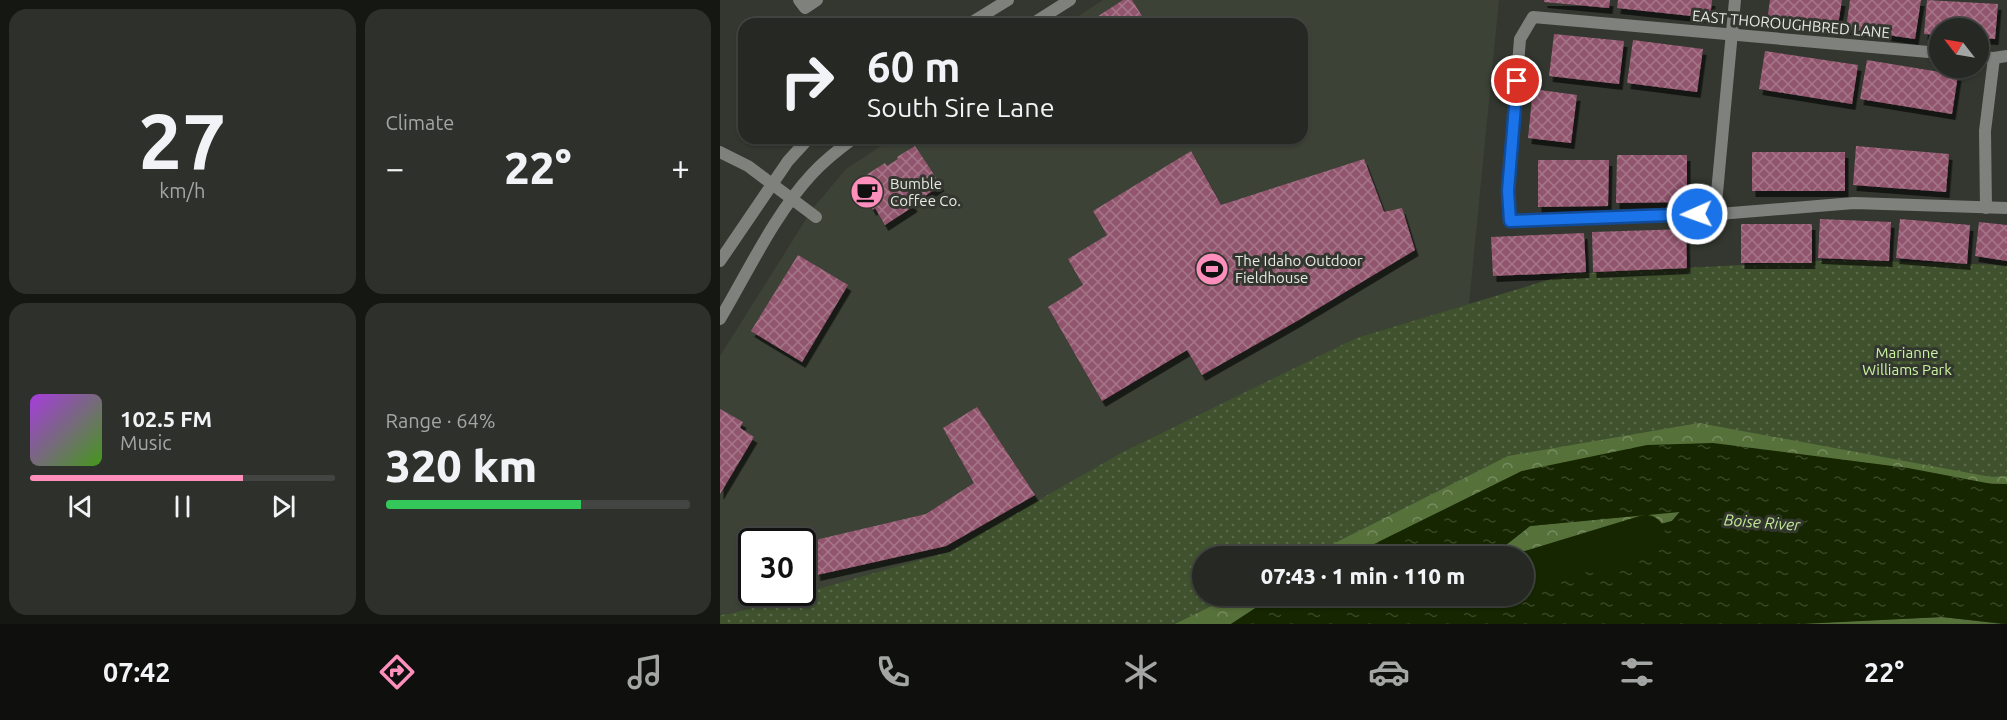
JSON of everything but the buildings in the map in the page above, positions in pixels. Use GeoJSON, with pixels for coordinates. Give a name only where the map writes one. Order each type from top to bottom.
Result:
{"type":"FeatureCollection","features":[{"type":"Feature","properties":{"kind":"street"},"geometry":{"type":"LineString","coordinates":[[799,0],[805,8],[817,0]]}},
{"type":"Feature","properties":{"kind":"street"},"geometry":{"type":"LineString","coordinates":[[979,18],[1008,0]]}},
{"type":"Feature","properties":{"kind":"street"},"geometry":{"type":"LineString","coordinates":[[1042,18],[1070,0]]}},
{"type":"Feature","properties":{"kind":"street"},"geometry":{"type":"LineString","coordinates":[[1735,0],[1715,214],[1854,203],[2007,208]]}},
{"type":"Feature","properties":{"kind":"street","name":"EAST THOROUGHBRED LANE"},"geometry":{"type":"LineString","coordinates":[[1715,214],[1510,221],[1508,191],[1521,39],[1533,17],[1929,52]]}},
{"type":"Feature","properties":{"kind":"street"},"geometry":{"type":"LineString","coordinates":[[1989,58],[2007,56]]}},
{"type":"Feature","properties":{"kind":"street"},"geometry":{"type":"LineString","coordinates":[[1986,207],[1985,131],[1994,58]]}},
{"type":"Feature","properties":{"kind":"street"},"geometry":{"type":"LineString","coordinates":[[720,261],[771,184],[803,144]]}},
{"type":"Feature","properties":{"kind":"street"},"geometry":{"type":"LineString","coordinates":[[720,320],[792,199],[819,166],[846,144]]}},
{"type":"Feature","properties":{"kind":"street"},"geometry":{"type":"LineString","coordinates":[[720,152],[747,166],[816,217]]}},
{"type":"Feature","properties":{"kind":"shaded area"},"geometry":{"type":"Polygon","coordinates":[[[1103,0],[1499,0],[1469,304],[1356,338],[948,552],[816,589],[816,528],[738,528],[738,606],[758,606],[720,615],[720,356],[813,208],[846,169],[884,144],[1308,144],[1308,18],[1075,18],[1103,0]]]}},
{"type":"Feature","properties":{"kind":"green space","name":"Marianne Williams Park"},"geometry":{"type":"Polygon","coordinates":[[[1835,260],[2007,265],[2007,476],[1991,477],[1699,423],[1508,456],[1329,546],[1192,546],[1192,606],[1212,606],[1175,624],[720,624],[720,615],[758,606],[816,606],[816,589],[948,552],[1121,453],[1356,338],[1568,274],[1835,260]]]}},
{"type":"Feature","properties":{"kind":"green space"},"geometry":{"type":"Polygon","coordinates":[[[2007,373],[2007,484],[1522,471],[1370,546],[1247,546],[1519,410],[2007,373]]]}},
{"type":"Feature","properties":{"kind":"green space"},"geometry":{"type":"Polygon","coordinates":[[[1680,511],[1672,521],[1627,533],[1534,578],[1534,546],[1505,546],[1530,526],[1680,511]]]}},
{"type":"Feature","properties":{"kind":"green space"},"geometry":{"type":"Polygon","coordinates":[[[1192,600],[1192,606],[1259,606],[1231,624],[1123,624],[1192,600]]]}},
{"type":"Feature","properties":{"kind":"green space"},"geometry":{"type":"Polygon","coordinates":[[[1942,617],[2002,624],[1801,624],[1811,623],[1942,617]]]}},
{"type":"Feature","properties":{"kind":"water"},"geometry":{"type":"Polygon","coordinates":[[[1713,443],[1908,468],[1992,484],[2007,484],[2007,624],[1942,617],[1801,624],[1231,624],[1259,606],[1534,606],[1534,578],[1627,533],[1672,521],[1680,512],[1530,526],[1505,546],[1370,546],[1522,471],[1647,445],[1713,443]]]}},
{"type":"Feature","properties":{"kind":"waterway","name":"Boise River"},"geometry":{"type":"LineString","coordinates":[[1534,568],[1646,534]]}},
{"type":"Feature","properties":{"kind":"place","name":"Bumble Coffee Co."},"geometry":{"type":"Point","coordinates":[867,192]}},
{"type":"Feature","properties":{"kind":"place","name":"The Idaho Outdoor Fieldhouse"},"geometry":{"type":"Point","coordinates":[1212,269]}},
{"type":"Feature","properties":{"kind":"route"},"geometry":{"type":"LineString","coordinates":[[1517,81],[1508,191],[1510,221],[1697,214]]}}]}
